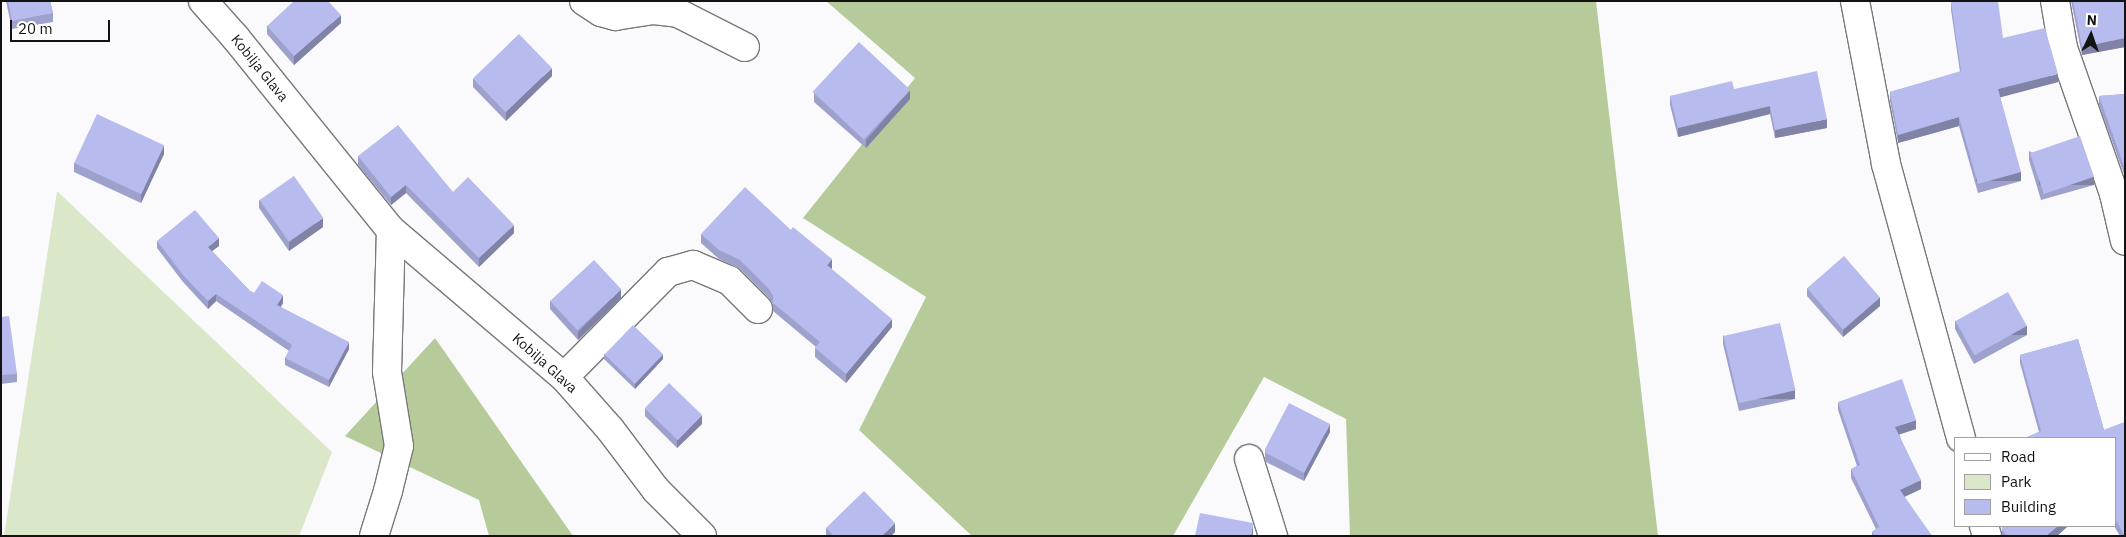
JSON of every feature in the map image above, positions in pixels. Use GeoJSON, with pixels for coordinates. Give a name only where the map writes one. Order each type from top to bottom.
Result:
{"type":"FeatureCollection","features":[{"type":"Feature","properties":{"kind":"street","name":"Kobilja Glava"},"geometry":{"type":"LineString","coordinates":[[203,1],[235,37],[391,230],[564,377],[610,430],[656,490],[702,536]]}},
{"type":"Feature","properties":{"kind":"street"},"geometry":{"type":"LineString","coordinates":[[584,1],[601,12],[615,16],[654,10],[678,13],[745,47]]}},
{"type":"Feature","properties":{"kind":"street"},"geometry":{"type":"LineString","coordinates":[[1855,1],[1886,164],[1961,437]]}},
{"type":"Feature","properties":{"kind":"street"},"geometry":{"type":"LineString","coordinates":[[2055,1],[2063,48],[2114,194],[2125,241]]}},
{"type":"Feature","properties":{"kind":"street"},"geometry":{"type":"LineString","coordinates":[[374,536],[388,492],[399,446],[387,372],[391,230]]}},
{"type":"Feature","properties":{"kind":"street"},"geometry":{"type":"LineString","coordinates":[[564,377],[668,272],[693,265],[729,280],[758,309]]}},
{"type":"Feature","properties":{"kind":"street"},"geometry":{"type":"LineString","coordinates":[[1249,459],[1273,536]]}},
{"type":"Feature","properties":{"kind":"green space"},"geometry":{"type":"Polygon","coordinates":[[[826,1],[1596,1],[1658,536],[1350,536],[1346,419],[1264,377],[1173,536],[972,536],[859,430],[926,297],[803,218],[915,78],[826,1]]]}},
{"type":"Feature","properties":{"kind":"green space"},"geometry":{"type":"Polygon","coordinates":[[[57,191],[332,452],[299,536],[4,536],[57,191]]]}},
{"type":"Feature","properties":{"kind":"green space"},"geometry":{"type":"Polygon","coordinates":[[[435,338],[573,536],[489,536],[479,500],[345,436],[435,338]]]}},
{"type":"Feature","properties":{"kind":"building"},"geometry":{"type":"Polygon","coordinates":[[[8,1],[50,1],[53,13],[12,21],[8,1]]]}},
{"type":"Feature","properties":{"kind":"building"},"geometry":{"type":"Polygon","coordinates":[[[294,1],[328,1],[341,15],[294,56],[267,26],[294,1]]]}},
{"type":"Feature","properties":{"kind":"building"},"geometry":{"type":"Polygon","coordinates":[[[1998,1],[2003,38],[2045,28],[2058,74],[1998,89],[2021,172],[1978,184],[1959,117],[1898,135],[1890,92],[1961,71],[1951,2],[1998,1]]]}},
{"type":"Feature","properties":{"kind":"building"},"geometry":{"type":"Polygon","coordinates":[[[2073,1],[2125,1],[2125,38],[2082,47],[2073,1]]]}},
{"type":"Feature","properties":{"kind":"building"},"geometry":{"type":"Polygon","coordinates":[[[519,34],[552,68],[506,112],[473,78],[519,34]]]}},
{"type":"Feature","properties":{"kind":"building"},"geometry":{"type":"Polygon","coordinates":[[[859,42],[910,90],[864,139],[813,92],[859,42]]]}},
{"type":"Feature","properties":{"kind":"building"},"geometry":{"type":"Polygon","coordinates":[[[1817,71],[1827,119],[1775,130],[1770,106],[1678,128],[1670,96],[1732,81],[1734,89],[1817,71]]]}},
{"type":"Feature","properties":{"kind":"building"},"geometry":{"type":"Polygon","coordinates":[[[2125,94],[2125,169],[2099,96],[2125,94]]]}},
{"type":"Feature","properties":{"kind":"building"},"geometry":{"type":"Polygon","coordinates":[[[97,114],[164,145],[141,194],[74,163],[97,114]]]}},
{"type":"Feature","properties":{"kind":"building"},"geometry":{"type":"Polygon","coordinates":[[[398,125],[453,192],[468,177],[514,225],[479,258],[406,185],[391,197],[358,156],[398,125]]]}},
{"type":"Feature","properties":{"kind":"building"},"geometry":{"type":"Polygon","coordinates":[[[2080,136],[2094,177],[2044,194],[2030,153],[2080,136]]]}},
{"type":"Feature","properties":{"kind":"building"},"geometry":{"type":"Polygon","coordinates":[[[294,176],[323,218],[289,242],[260,200],[294,176]]]}},
{"type":"Feature","properties":{"kind":"building"},"geometry":{"type":"Polygon","coordinates":[[[745,187],[791,230],[793,227],[832,259],[827,265],[892,319],[846,374],[815,348],[820,342],[773,303],[773,296],[769,289],[740,260],[719,250],[701,234],[745,187]]]}},
{"type":"Feature","properties":{"kind":"building"},"geometry":{"type":"Polygon","coordinates":[[[195,210],[219,238],[208,247],[250,291],[254,293],[262,281],[283,295],[277,305],[349,342],[329,380],[285,358],[292,345],[216,294],[208,301],[183,275],[157,241],[195,210]]]}},
{"type":"Feature","properties":{"kind":"building"},"geometry":{"type":"Polygon","coordinates":[[[1844,256],[1880,298],[1843,330],[1807,288],[1844,256]]]}},
{"type":"Feature","properties":{"kind":"building"},"geometry":{"type":"Polygon","coordinates":[[[594,260],[621,289],[577,330],[550,301],[594,260]]]}},
{"type":"Feature","properties":{"kind":"building"},"geometry":{"type":"Polygon","coordinates":[[[2008,292],[2027,326],[1974,355],[1956,321],[2008,292]]]}},
{"type":"Feature","properties":{"kind":"building"},"geometry":{"type":"Polygon","coordinates":[[[9,316],[17,374],[1,375],[1,317],[9,316]]]}},
{"type":"Feature","properties":{"kind":"building"},"geometry":{"type":"Polygon","coordinates":[[[1780,323],[1796,390],[1739,403],[1723,336],[1780,323]]]}},
{"type":"Feature","properties":{"kind":"building"},"geometry":{"type":"Polygon","coordinates":[[[633,325],[663,354],[635,384],[605,354],[633,325]]]}},
{"type":"Feature","properties":{"kind":"building"},"geometry":{"type":"Polygon","coordinates":[[[2078,339],[2104,430],[2125,422],[2124,535],[2116,520],[2116,437],[2027,437],[2041,431],[2020,355],[2078,339]]]}},
{"type":"Feature","properties":{"kind":"building"},"geometry":{"type":"Polygon","coordinates":[[[1902,379],[1916,420],[1895,427],[1921,480],[1900,490],[1932,536],[1875,536],[1872,532],[1879,527],[1851,469],[1860,465],[1838,402],[1902,379]]]}},
{"type":"Feature","properties":{"kind":"building"},"geometry":{"type":"Polygon","coordinates":[[[669,383],[702,415],[678,440],[645,408],[669,383]]]}},
{"type":"Feature","properties":{"kind":"building"},"geometry":{"type":"Polygon","coordinates":[[[1289,403],[1330,424],[1304,473],[1266,453],[1265,449],[1289,403]]]}},
{"type":"Feature","properties":{"kind":"building"},"geometry":{"type":"Polygon","coordinates":[[[864,491],[895,523],[882,536],[834,536],[826,528],[864,491]]]}},
{"type":"Feature","properties":{"kind":"building"},"geometry":{"type":"Polygon","coordinates":[[[1200,513],[1253,523],[1251,536],[1195,536],[1200,513]]]}},
{"type":"Feature","properties":{"kind":"building"},"geometry":{"type":"Polygon","coordinates":[[[2002,527],[2057,527],[2046,536],[2007,536],[2002,527]]]}}]}
